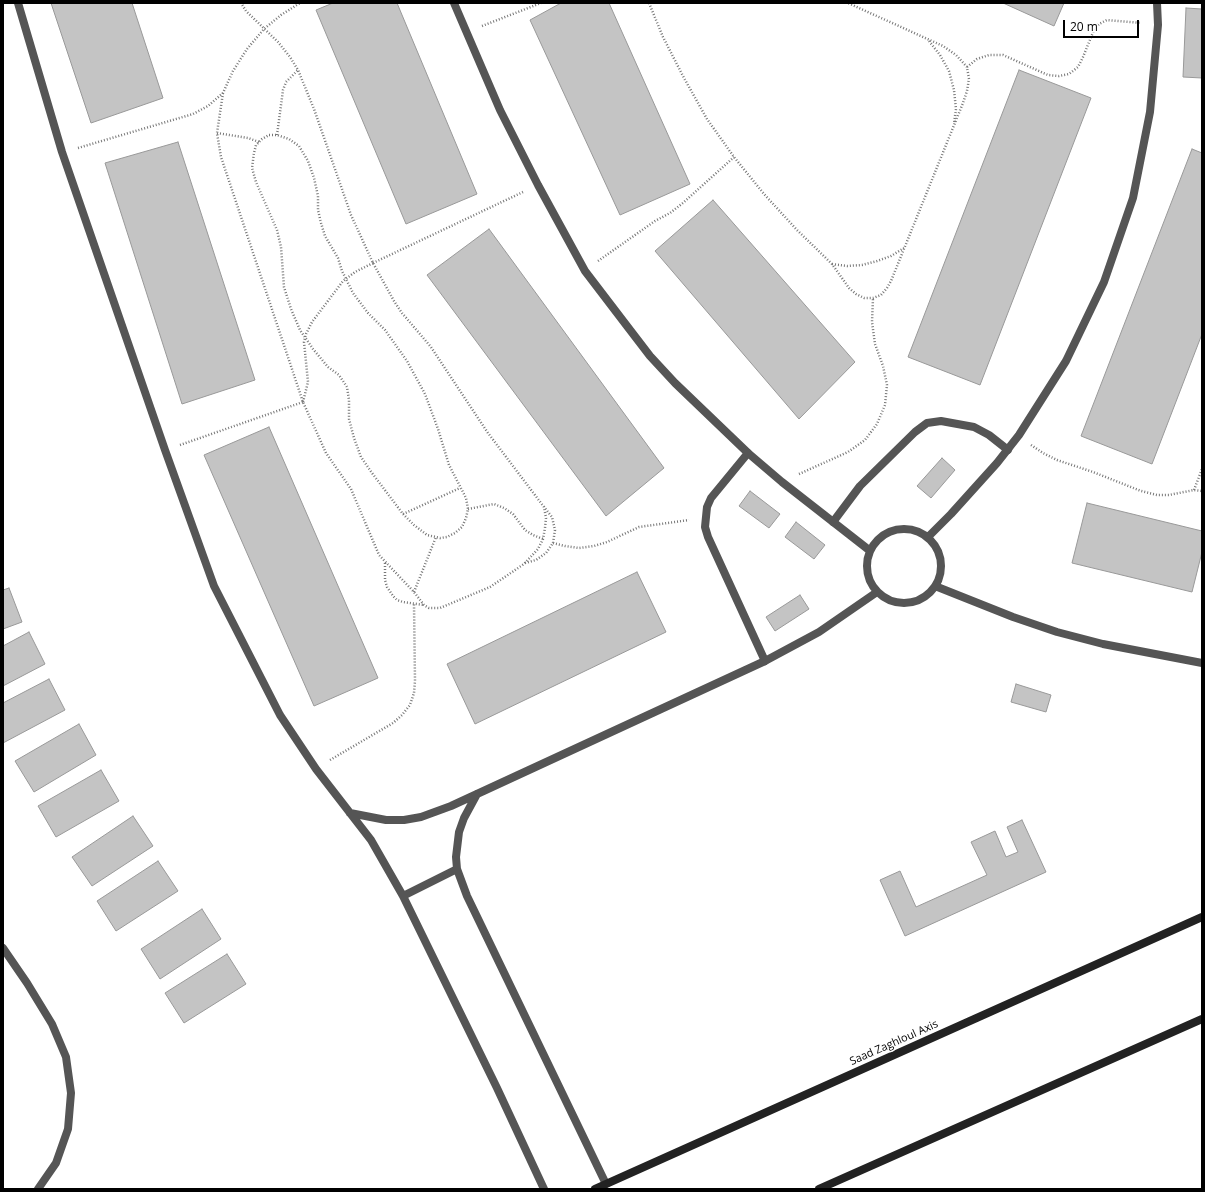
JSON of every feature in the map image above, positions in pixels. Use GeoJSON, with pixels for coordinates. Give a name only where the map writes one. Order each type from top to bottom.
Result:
{"type":"FeatureCollection","features":[{"type":"Feature","properties":{"kind":"main road","name":"Saad Zaghloul Axis"},"geometry":{"type":"LineString","coordinates":[[595,1189],[1202,917]]}},
{"type":"Feature","properties":{"kind":"main road"},"geometry":{"type":"LineString","coordinates":[[820,1189],[1202,1019]]}},
{"type":"Feature","properties":{"kind":"street"},"geometry":{"type":"LineString","coordinates":[[18,3],[62,152],[165,450],[214,586],[280,715],[316,768],[371,840],[403,896],[497,1088],[544,1189]]}},
{"type":"Feature","properties":{"kind":"street"},"geometry":{"type":"LineString","coordinates":[[454,3],[500,110],[538,185],[585,271],[650,356],[675,383],[748,453],[782,482],[869,550]]}},
{"type":"Feature","properties":{"kind":"street"},"geometry":{"type":"LineString","coordinates":[[928,537],[951,514],[1008,450],[1019,435],[1066,361],[1104,282],[1133,198],[1150,112],[1158,24],[1157,3]]}},
{"type":"Feature","properties":{"kind":"street"},"geometry":{"type":"LineString","coordinates":[[833,522],[860,486],[915,432],[927,423],[942,421],[974,428],[989,435],[1008,450]]}},
{"type":"Feature","properties":{"kind":"street"},"geometry":{"type":"LineString","coordinates":[[748,453],[711,498],[707,507],[705,527],[708,537],[764,661]]}},
{"type":"Feature","properties":{"kind":"street"},"geometry":{"type":"LineString","coordinates":[[902,528],[916,530],[928,537],[937,548],[941,560],[940,573],[935,586],[928,594],[918,600],[907,603],[886,599],[877,592],[870,583],[866,572],[866,561],[869,550],[878,539],[889,531],[902,528]]}},
{"type":"Feature","properties":{"kind":"street"},"geometry":{"type":"LineString","coordinates":[[935,586],[1013,617],[1057,632],[1103,644],[1202,663]]}},
{"type":"Feature","properties":{"kind":"street"},"geometry":{"type":"LineString","coordinates":[[350,813],[386,820],[404,820],[451,806],[764,661],[819,632],[877,592]]}},
{"type":"Feature","properties":{"kind":"street"},"geometry":{"type":"LineString","coordinates":[[477,794],[464,818],[459,832],[456,857],[467,896],[606,1184]]}},
{"type":"Feature","properties":{"kind":"street"},"geometry":{"type":"LineString","coordinates":[[403,896],[458,868]]}},
{"type":"Feature","properties":{"kind":"street"},"geometry":{"type":"LineString","coordinates":[[3,948],[27,983],[52,1024],[66,1057],[71,1093],[68,1129],[56,1162],[38,1189]]}},
{"type":"Feature","properties":{"kind":"path"},"geometry":{"type":"LineString","coordinates":[[241,3],[264,29],[278,42],[298,70],[351,215],[373,263],[402,313],[431,347],[488,433],[552,517],[554,530],[553,543],[546,553],[536,560],[524,564]]}},
{"type":"Feature","properties":{"kind":"path"},"geometry":{"type":"LineString","coordinates":[[300,3],[281,15],[264,29],[247,49],[233,71],[223,93],[217,133],[218,147],[225,172],[303,402],[326,452],[351,489],[373,544],[379,555],[414,592],[424,605],[429,608],[440,608],[490,587],[524,564],[538,548],[543,539],[546,518],[544,507]]}},
{"type":"Feature","properties":{"kind":"path"},"geometry":{"type":"LineString","coordinates":[[466,32],[541,3]]}},
{"type":"Feature","properties":{"kind":"path"},"geometry":{"type":"LineString","coordinates":[[650,3],[663,37],[684,78],[707,119],[734,157],[792,225],[832,264],[849,288],[864,298],[873,298],[881,295],[888,288],[967,91],[967,67],[956,55],[942,46],[848,3]]}},
{"type":"Feature","properties":{"kind":"path"},"geometry":{"type":"LineString","coordinates":[[967,67],[977,59],[990,55],[1002,55],[1048,75],[1059,76],[1070,74],[1078,67],[1094,30],[1099,24],[1107,20],[1158,24]]}},
{"type":"Feature","properties":{"kind":"path"},"geometry":{"type":"LineString","coordinates":[[928,40],[940,55],[949,71],[951,78],[956,109],[953,128]]}},
{"type":"Feature","properties":{"kind":"path"},"geometry":{"type":"LineString","coordinates":[[277,135],[283,90],[286,82],[298,70]]}},
{"type":"Feature","properties":{"kind":"path"},"geometry":{"type":"LineString","coordinates":[[62,152],[193,114],[208,106],[223,93]]}},
{"type":"Feature","properties":{"kind":"path"},"geometry":{"type":"LineString","coordinates":[[217,133],[248,138],[259,142]]}},
{"type":"Feature","properties":{"kind":"path"},"geometry":{"type":"LineString","coordinates":[[269,135],[277,135],[289,139],[299,146],[308,161],[317,190],[320,223],[325,236],[332,247],[353,293],[368,313],[385,330],[407,361],[421,387],[438,429],[449,465],[466,498],[468,509],[466,518],[462,527],[455,533],[446,537],[436,537],[421,531],[403,514],[361,457],[349,419],[347,387],[339,376],[328,367],[313,349],[300,330],[291,309],[284,287],[281,247],[277,230],[256,182],[252,168],[256,145],[259,142],[269,135]]}},
{"type":"Feature","properties":{"kind":"path"},"geometry":{"type":"LineString","coordinates":[[585,271],[656,221],[670,213],[734,157]]}},
{"type":"Feature","properties":{"kind":"path"},"geometry":{"type":"LineString","coordinates":[[303,402],[308,382],[304,342],[306,334],[320,310],[343,281],[355,272],[373,263],[538,185]]}},
{"type":"Feature","properties":{"kind":"path"},"geometry":{"type":"LineString","coordinates":[[832,264],[847,266],[862,265],[891,256],[904,248]]}},
{"type":"Feature","properties":{"kind":"path"},"geometry":{"type":"LineString","coordinates":[[782,482],[848,452],[865,440],[877,424],[885,405],[887,385],[883,366],[875,344],[872,322],[873,298]]}},
{"type":"Feature","properties":{"kind":"path"},"geometry":{"type":"LineString","coordinates":[[165,450],[303,402]]}},
{"type":"Feature","properties":{"kind":"path"},"geometry":{"type":"LineString","coordinates":[[1019,435],[1043,453],[1057,460],[1093,472],[1141,491],[1157,495],[1169,495],[1194,490],[1202,491]]}},
{"type":"Feature","properties":{"kind":"path"},"geometry":{"type":"LineString","coordinates":[[1194,490],[1202,469]]}},
{"type":"Feature","properties":{"kind":"path"},"geometry":{"type":"LineString","coordinates":[[403,514],[460,488]]}},
{"type":"Feature","properties":{"kind":"path"},"geometry":{"type":"LineString","coordinates":[[468,509],[494,504],[513,514],[525,530],[543,539]]}},
{"type":"Feature","properties":{"kind":"path"},"geometry":{"type":"LineString","coordinates":[[553,543],[579,548],[594,546],[608,542],[639,527],[705,518]]}},
{"type":"Feature","properties":{"kind":"path"},"geometry":{"type":"LineString","coordinates":[[414,592],[436,537]]}},
{"type":"Feature","properties":{"kind":"path"},"geometry":{"type":"LineString","coordinates":[[385,563],[385,580],[387,587],[393,596],[397,600],[403,602],[424,605]]}},
{"type":"Feature","properties":{"kind":"path"},"geometry":{"type":"LineString","coordinates":[[316,768],[393,723],[410,705],[414,693],[415,681],[414,604]]}},
{"type":"Feature","properties":{"kind":"building"},"geometry":{"type":"Polygon","coordinates":[[[51,3],[132,3],[163,98],[91,123],[51,3]]]}},
{"type":"Feature","properties":{"kind":"building"},"geometry":{"type":"Polygon","coordinates":[[[333,3],[397,3],[477,194],[406,224],[316,10],[333,3]]]}},
{"type":"Feature","properties":{"kind":"building"},"geometry":{"type":"Polygon","coordinates":[[[561,3],[609,3],[690,184],[620,215],[530,20],[561,3]]]}},
{"type":"Feature","properties":{"kind":"building"},"geometry":{"type":"Polygon","coordinates":[[[1003,3],[1064,3],[1054,26],[1003,3]]]}},
{"type":"Feature","properties":{"kind":"building"},"geometry":{"type":"Polygon","coordinates":[[[1186,8],[1202,9],[1202,78],[1183,77],[1186,8]]]}},
{"type":"Feature","properties":{"kind":"building"},"geometry":{"type":"Polygon","coordinates":[[[1019,70],[1091,98],[980,385],[908,357],[1019,70]]]}},
{"type":"Feature","properties":{"kind":"building"},"geometry":{"type":"Polygon","coordinates":[[[178,142],[255,380],[182,404],[105,163],[178,142]]]}},
{"type":"Feature","properties":{"kind":"building"},"geometry":{"type":"Polygon","coordinates":[[[1192,149],[1202,153],[1202,334],[1152,464],[1081,436],[1192,149]]]}},
{"type":"Feature","properties":{"kind":"building"},"geometry":{"type":"Polygon","coordinates":[[[713,200],[855,362],[799,419],[655,251],[713,200]]]}},
{"type":"Feature","properties":{"kind":"building"},"geometry":{"type":"Polygon","coordinates":[[[489,229],[664,468],[606,516],[427,275],[489,229]]]}},
{"type":"Feature","properties":{"kind":"building"},"geometry":{"type":"Polygon","coordinates":[[[269,427],[378,678],[314,706],[204,455],[269,427]]]}},
{"type":"Feature","properties":{"kind":"building"},"geometry":{"type":"Polygon","coordinates":[[[942,458],[955,470],[931,498],[917,486],[942,458]]]}},
{"type":"Feature","properties":{"kind":"building"},"geometry":{"type":"Polygon","coordinates":[[[750,491],[780,514],[769,528],[739,506],[750,491]]]}},
{"type":"Feature","properties":{"kind":"building"},"geometry":{"type":"Polygon","coordinates":[[[1087,503],[1202,531],[1202,552],[1192,592],[1072,563],[1087,503]]]}},
{"type":"Feature","properties":{"kind":"building"},"geometry":{"type":"Polygon","coordinates":[[[796,522],[825,545],[814,559],[785,537],[796,522]]]}},
{"type":"Feature","properties":{"kind":"building"},"geometry":{"type":"Polygon","coordinates":[[[637,572],[666,632],[475,724],[447,664],[637,572]]]}},
{"type":"Feature","properties":{"kind":"building"},"geometry":{"type":"Polygon","coordinates":[[[9,588],[22,622],[3,629],[3,590],[9,588]]]}},
{"type":"Feature","properties":{"kind":"building"},"geometry":{"type":"Polygon","coordinates":[[[800,595],[809,609],[775,631],[766,617],[800,595]]]}},
{"type":"Feature","properties":{"kind":"building"},"geometry":{"type":"Polygon","coordinates":[[[29,632],[45,664],[3,686],[3,646],[29,632]]]}},
{"type":"Feature","properties":{"kind":"building"},"geometry":{"type":"Polygon","coordinates":[[[49,679],[65,710],[3,743],[3,703],[49,679]]]}},
{"type":"Feature","properties":{"kind":"building"},"geometry":{"type":"Polygon","coordinates":[[[1016,684],[1051,695],[1046,712],[1011,702],[1016,684]]]}},
{"type":"Feature","properties":{"kind":"building"},"geometry":{"type":"Polygon","coordinates":[[[79,724],[96,755],[34,792],[15,761],[79,724]]]}},
{"type":"Feature","properties":{"kind":"building"},"geometry":{"type":"Polygon","coordinates":[[[101,770],[119,801],[56,837],[38,806],[101,770]]]}},
{"type":"Feature","properties":{"kind":"building"},"geometry":{"type":"Polygon","coordinates":[[[133,816],[153,846],[92,886],[72,857],[133,816]]]}},
{"type":"Feature","properties":{"kind":"building"},"geometry":{"type":"Polygon","coordinates":[[[1022,820],[1046,872],[905,936],[880,880],[900,871],[916,907],[987,875],[971,842],[995,831],[1006,857],[1018,852],[1007,827],[1022,820]]]}},
{"type":"Feature","properties":{"kind":"building"},"geometry":{"type":"Polygon","coordinates":[[[158,861],[178,891],[116,931],[97,901],[158,861]]]}},
{"type":"Feature","properties":{"kind":"building"},"geometry":{"type":"Polygon","coordinates":[[[202,909],[221,939],[160,979],[141,949],[202,909]]]}},
{"type":"Feature","properties":{"kind":"building"},"geometry":{"type":"Polygon","coordinates":[[[227,954],[246,984],[184,1023],[165,993],[227,954]]]}}]}
